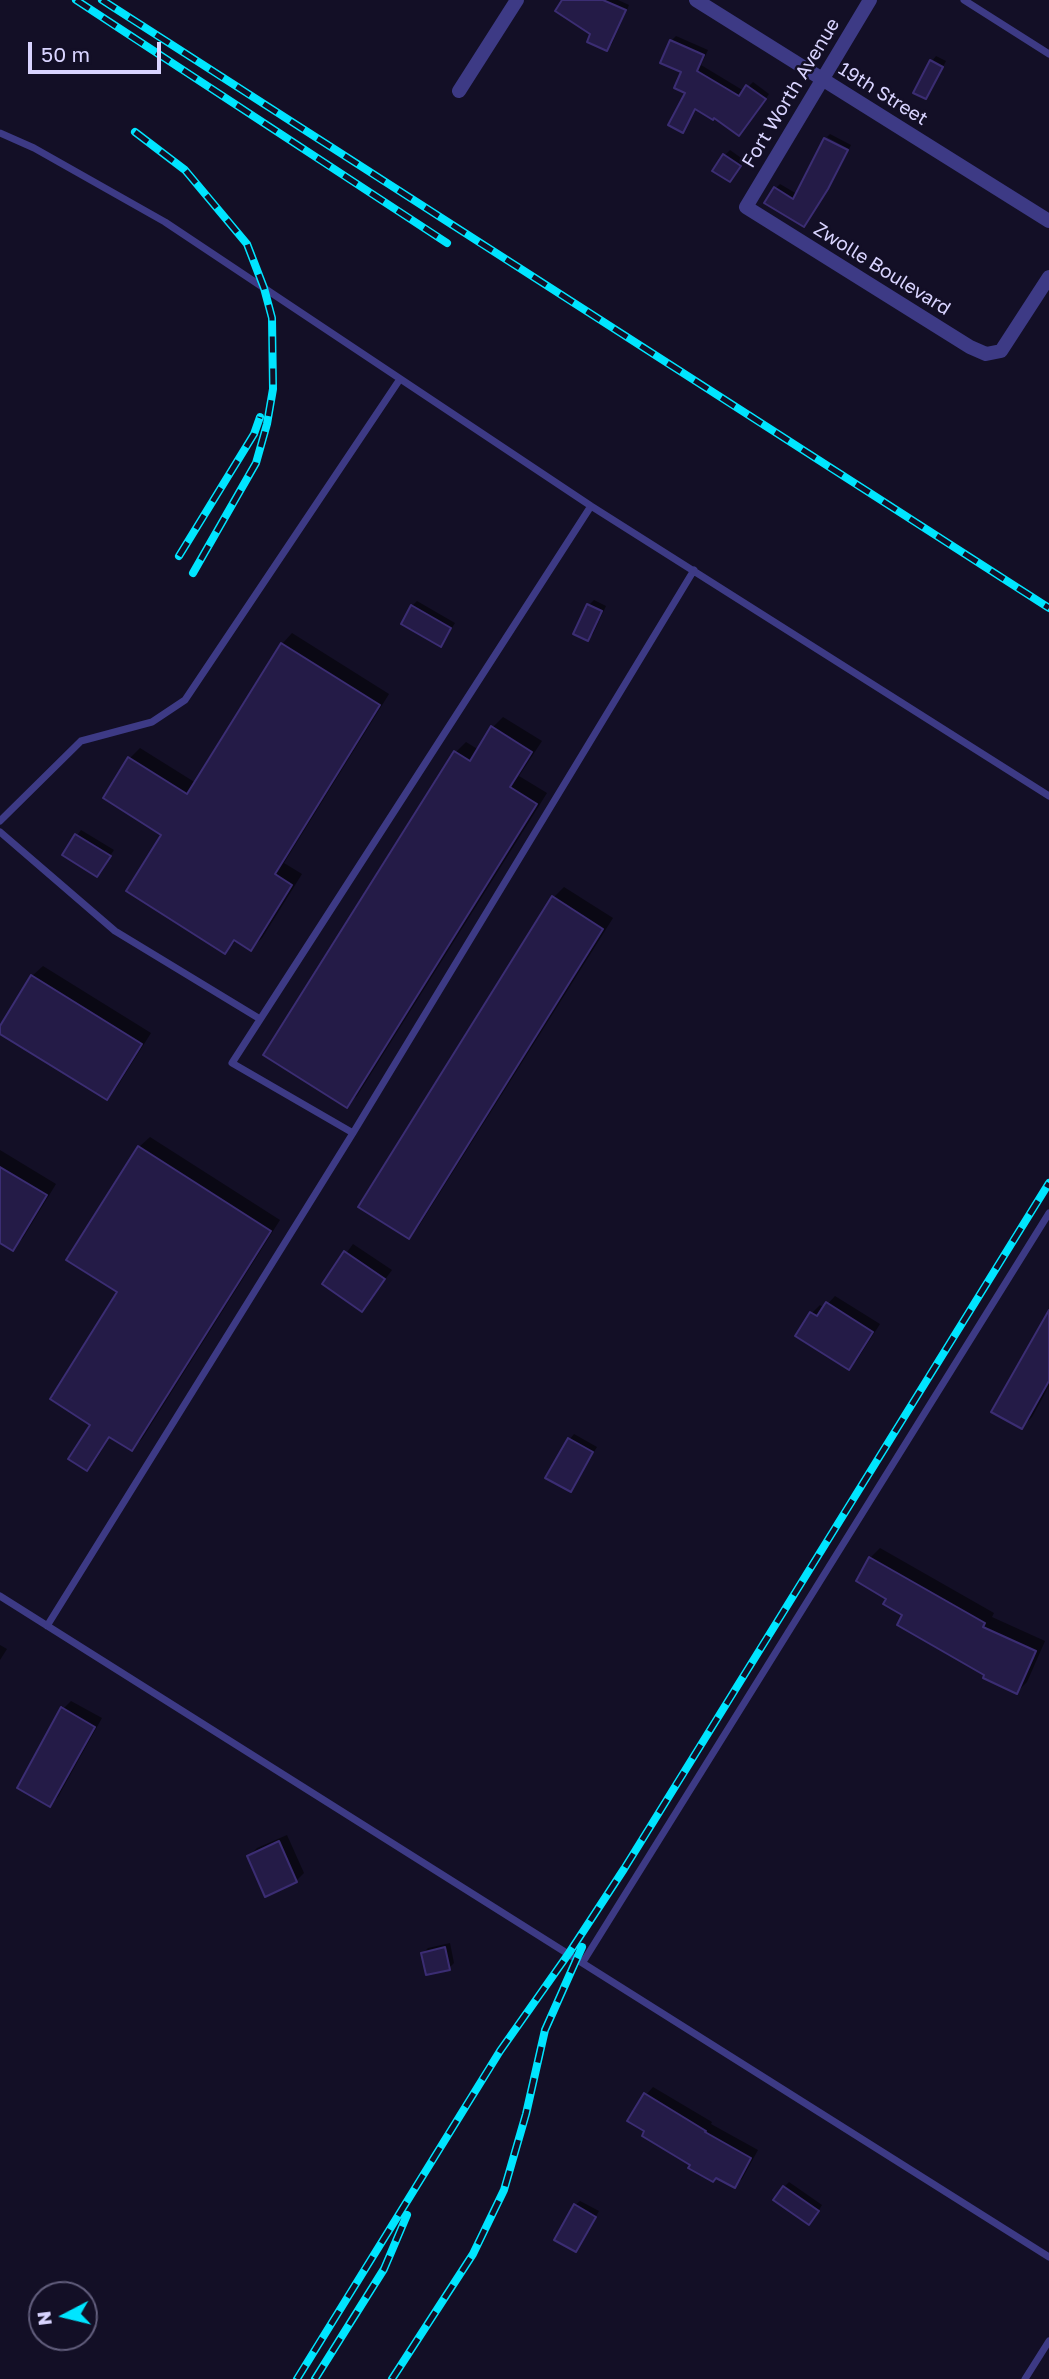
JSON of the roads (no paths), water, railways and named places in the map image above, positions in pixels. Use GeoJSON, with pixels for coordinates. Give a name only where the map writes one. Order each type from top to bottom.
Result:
{"type":"FeatureCollection","features":[{"type":"Feature","properties":{"kind":"street"},"geometry":{"type":"LineString","coordinates":[[459,91],[517,0]]}},
{"type":"Feature","properties":{"kind":"street","name":"19th Street"},"geometry":{"type":"LineString","coordinates":[[696,0],[1049,221]]}},
{"type":"Feature","properties":{"kind":"street","name":"Fort Worth Avenue"},"geometry":{"type":"LineString","coordinates":[[746,207],[870,0]]}},
{"type":"Feature","properties":{"kind":"street","name":"Zwolle Boulevard"},"geometry":{"type":"LineString","coordinates":[[746,207],[970,347],[986,354],[1001,351],[1049,277]]}},
{"type":"Feature","properties":{"kind":"lane"},"geometry":{"type":"LineString","coordinates":[[964,0],[1049,54]]}},
{"type":"Feature","properties":{"kind":"lane"},"geometry":{"type":"LineString","coordinates":[[0,133],[34,148],[165,222],[591,506],[1049,796]]}},
{"type":"Feature","properties":{"kind":"lane"},"geometry":{"type":"LineString","coordinates":[[0,821],[81,741],[152,722],[185,700],[400,379]]}},
{"type":"Feature","properties":{"kind":"lane"},"geometry":{"type":"LineString","coordinates":[[353,1133],[232,1063],[591,506]]}},
{"type":"Feature","properties":{"kind":"lane"},"geometry":{"type":"LineString","coordinates":[[47,1626],[353,1133],[694,570]]}},
{"type":"Feature","properties":{"kind":"lane"},"geometry":{"type":"LineString","coordinates":[[0,832],[115,932],[260,1019]]}},
{"type":"Feature","properties":{"kind":"lane"},"geometry":{"type":"LineString","coordinates":[[583,1962],[1049,1213]]}},
{"type":"Feature","properties":{"kind":"lane"},"geometry":{"type":"LineString","coordinates":[[0,1596],[1049,2257]]}},
{"type":"Feature","properties":{"kind":"lane"},"geometry":{"type":"LineString","coordinates":[[1025,2379],[1049,2341]]}},
{"type":"Feature","properties":{"kind":"railway"},"geometry":{"type":"LineString","coordinates":[[76,0],[447,243]]}},
{"type":"Feature","properties":{"kind":"railway"},"geometry":{"type":"LineString","coordinates":[[102,0],[1049,608]]}},
{"type":"Feature","properties":{"kind":"railway"},"geometry":{"type":"LineString","coordinates":[[135,132],[185,170],[247,244],[272,318],[273,389],[256,463],[193,573]]}},
{"type":"Feature","properties":{"kind":"railway"},"geometry":{"type":"LineString","coordinates":[[179,556],[254,434],[260,417]]}},
{"type":"Feature","properties":{"kind":"railway"},"geometry":{"type":"LineString","coordinates":[[297,2379],[500,2051],[624,1869],[1049,1183]]}},
{"type":"Feature","properties":{"kind":"railway"},"geometry":{"type":"LineString","coordinates":[[392,2379],[473,2254],[504,2190],[526,2114],[545,2030],[582,1947]]}},
{"type":"Feature","properties":{"kind":"railway"},"geometry":{"type":"LineString","coordinates":[[315,2379],[384,2269],[407,2215]]}}]}
